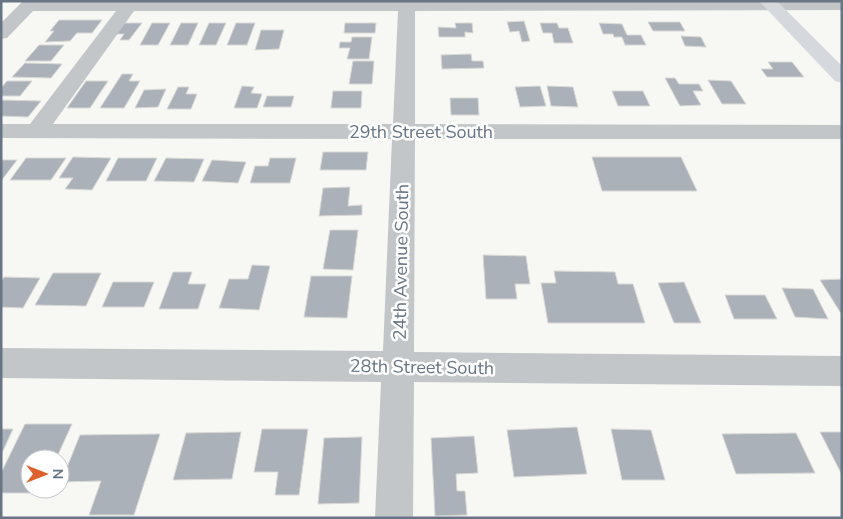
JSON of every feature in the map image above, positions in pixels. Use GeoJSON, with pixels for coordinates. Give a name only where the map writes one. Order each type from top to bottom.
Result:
{"type":"FeatureCollection","features":[{"type":"Feature","properties":{"kind":"main road"},"geometry":{"type":"LineString","coordinates":[[769,3],[842,77]]}},
{"type":"Feature","properties":{"kind":"main road"},"geometry":{"type":"LineString","coordinates":[[791,3],[842,65]]}},
{"type":"Feature","properties":{"kind":"street"},"geometry":{"type":"LineString","coordinates":[[1,34],[31,3],[129,6],[769,3],[842,5]]}},
{"type":"Feature","properties":{"kind":"street"},"geometry":{"type":"LineString","coordinates":[[36,132],[129,6]]}},
{"type":"Feature","properties":{"kind":"street","name":"24th Avenue South"},"geometry":{"type":"LineString","coordinates":[[394,518],[408,6]]}},
{"type":"Feature","properties":{"kind":"street","name":"29th Street South"},"geometry":{"type":"LineString","coordinates":[[1,132],[842,132]]}},
{"type":"Feature","properties":{"kind":"street","name":"28th Street South"},"geometry":{"type":"LineString","coordinates":[[1,363],[842,371]]}},
{"type":"Feature","properties":{"kind":"building"},"geometry":{"type":"Polygon","coordinates":[[[59,20],[102,20],[92,33],[77,33],[70,41],[45,42],[54,31],[50,31],[59,20]]]}},
{"type":"Feature","properties":{"kind":"building"},"geometry":{"type":"Polygon","coordinates":[[[524,21],[530,41],[522,42],[519,31],[510,32],[507,22],[524,21]]]}},
{"type":"Feature","properties":{"kind":"building"},"geometry":{"type":"Polygon","coordinates":[[[648,22],[680,22],[685,31],[653,31],[648,22]]]}},
{"type":"Feature","properties":{"kind":"building"},"geometry":{"type":"Polygon","coordinates":[[[124,23],[142,23],[129,40],[120,40],[124,34],[115,34],[124,23]]]}},
{"type":"Feature","properties":{"kind":"building"},"geometry":{"type":"Polygon","coordinates":[[[152,23],[170,23],[158,45],[140,45],[152,23]]]}},
{"type":"Feature","properties":{"kind":"building"},"geometry":{"type":"Polygon","coordinates":[[[181,23],[198,23],[188,45],[170,45],[181,23]]]}},
{"type":"Feature","properties":{"kind":"building"},"geometry":{"type":"Polygon","coordinates":[[[209,23],[226,23],[216,45],[199,45],[209,23]]]}},
{"type":"Feature","properties":{"kind":"building"},"geometry":{"type":"Polygon","coordinates":[[[236,23],[255,23],[247,45],[227,45],[236,23]]]}},
{"type":"Feature","properties":{"kind":"building"},"geometry":{"type":"Polygon","coordinates":[[[345,23],[376,23],[375,33],[344,33],[345,23]]]}},
{"type":"Feature","properties":{"kind":"building"},"geometry":{"type":"Polygon","coordinates":[[[455,23],[472,23],[473,33],[465,32],[465,37],[439,37],[438,27],[456,28],[455,23]]]}},
{"type":"Feature","properties":{"kind":"building"},"geometry":{"type":"Polygon","coordinates":[[[540,23],[557,23],[559,28],[568,28],[573,43],[554,43],[552,33],[543,33],[540,23]]]}},
{"type":"Feature","properties":{"kind":"building"},"geometry":{"type":"Polygon","coordinates":[[[599,23],[622,24],[627,35],[641,35],[646,45],[625,45],[622,37],[614,37],[613,34],[603,34],[599,23]]]}},
{"type":"Feature","properties":{"kind":"building"},"geometry":{"type":"Polygon","coordinates":[[[261,30],[284,30],[279,49],[255,50],[261,30]]]}},
{"type":"Feature","properties":{"kind":"building"},"geometry":{"type":"Polygon","coordinates":[[[681,36],[701,37],[706,47],[685,46],[681,36]]]}},
{"type":"Feature","properties":{"kind":"building"},"geometry":{"type":"Polygon","coordinates":[[[352,37],[372,37],[369,59],[347,59],[350,48],[339,48],[340,42],[351,42],[352,37]]]}},
{"type":"Feature","properties":{"kind":"building"},"geometry":{"type":"Polygon","coordinates":[[[39,45],[64,45],[51,61],[25,61],[39,45]]]}},
{"type":"Feature","properties":{"kind":"building"},"geometry":{"type":"Polygon","coordinates":[[[471,54],[472,61],[483,61],[484,68],[442,69],[441,55],[471,54]]]}},
{"type":"Feature","properties":{"kind":"building"},"geometry":{"type":"Polygon","coordinates":[[[353,61],[374,61],[372,84],[349,84],[353,61]]]}},
{"type":"Feature","properties":{"kind":"building"},"geometry":{"type":"Polygon","coordinates":[[[768,62],[792,62],[804,77],[767,77],[761,69],[773,69],[768,62]]]}},
{"type":"Feature","properties":{"kind":"building"},"geometry":{"type":"Polygon","coordinates":[[[25,63],[62,64],[51,78],[12,77],[25,63]]]}},
{"type":"Feature","properties":{"kind":"building"},"geometry":{"type":"Polygon","coordinates":[[[122,74],[133,74],[129,81],[140,81],[124,108],[100,108],[122,74]]]}},
{"type":"Feature","properties":{"kind":"building"},"geometry":{"type":"Polygon","coordinates":[[[665,78],[675,78],[679,84],[699,84],[703,91],[693,91],[701,105],[680,106],[665,78]]]}},
{"type":"Feature","properties":{"kind":"building"},"geometry":{"type":"Polygon","coordinates":[[[708,80],[731,81],[746,104],[722,104],[708,80]]]}},
{"type":"Feature","properties":{"kind":"building"},"geometry":{"type":"Polygon","coordinates":[[[7,81],[32,81],[20,96],[1,96],[1,88],[7,81]]]}},
{"type":"Feature","properties":{"kind":"building"},"geometry":{"type":"Polygon","coordinates":[[[86,81],[108,81],[90,108],[67,108],[86,81]]]}},
{"type":"Feature","properties":{"kind":"building"},"geometry":{"type":"Polygon","coordinates":[[[242,86],[254,87],[251,93],[262,94],[257,108],[234,108],[242,86]]]}},
{"type":"Feature","properties":{"kind":"building"},"geometry":{"type":"Polygon","coordinates":[[[540,86],[546,106],[520,107],[515,87],[540,86]]]}},
{"type":"Feature","properties":{"kind":"building"},"geometry":{"type":"Polygon","coordinates":[[[547,86],[573,87],[578,107],[551,106],[547,86]]]}},
{"type":"Feature","properties":{"kind":"building"},"geometry":{"type":"Polygon","coordinates":[[[178,87],[189,87],[186,94],[197,94],[191,109],[167,109],[178,87]]]}},
{"type":"Feature","properties":{"kind":"building"},"geometry":{"type":"Polygon","coordinates":[[[166,89],[158,107],[135,108],[144,90],[166,89]]]}},
{"type":"Feature","properties":{"kind":"building"},"geometry":{"type":"Polygon","coordinates":[[[333,91],[362,91],[361,108],[331,108],[333,91]]]}},
{"type":"Feature","properties":{"kind":"building"},"geometry":{"type":"Polygon","coordinates":[[[612,91],[643,91],[650,106],[618,106],[612,91]]]}},
{"type":"Feature","properties":{"kind":"building"},"geometry":{"type":"Polygon","coordinates":[[[267,96],[294,96],[291,107],[263,107],[267,96]]]}},
{"type":"Feature","properties":{"kind":"building"},"geometry":{"type":"Polygon","coordinates":[[[450,98],[478,98],[479,115],[451,115],[450,98]]]}},
{"type":"Feature","properties":{"kind":"building"},"geometry":{"type":"Polygon","coordinates":[[[1,100],[41,101],[28,117],[1,116],[1,100]]]}},
{"type":"Feature","properties":{"kind":"building"},"geometry":{"type":"Polygon","coordinates":[[[323,152],[368,152],[366,170],[320,170],[323,152]]]}},
{"type":"Feature","properties":{"kind":"building"},"geometry":{"type":"Polygon","coordinates":[[[73,157],[111,158],[92,190],[65,189],[73,178],[59,178],[73,157]]]}},
{"type":"Feature","properties":{"kind":"building"},"geometry":{"type":"Polygon","coordinates":[[[592,157],[681,157],[697,191],[602,191],[592,157]]]}},
{"type":"Feature","properties":{"kind":"building"},"geometry":{"type":"Polygon","coordinates":[[[26,158],[66,158],[51,180],[10,180],[26,158]]]}},
{"type":"Feature","properties":{"kind":"building"},"geometry":{"type":"Polygon","coordinates":[[[118,158],[157,158],[146,181],[106,181],[118,158]]]}},
{"type":"Feature","properties":{"kind":"building"},"geometry":{"type":"Polygon","coordinates":[[[166,158],[204,159],[194,182],[154,181],[166,158]]]}},
{"type":"Feature","properties":{"kind":"building"},"geometry":{"type":"Polygon","coordinates":[[[270,158],[296,158],[290,183],[250,183],[255,166],[268,166],[270,158]]]}},
{"type":"Feature","properties":{"kind":"building"},"geometry":{"type":"Polygon","coordinates":[[[1,160],[17,160],[1,181],[1,160]]]}},
{"type":"Feature","properties":{"kind":"building"},"geometry":{"type":"Polygon","coordinates":[[[212,160],[246,162],[238,183],[202,181],[212,160]]]}},
{"type":"Feature","properties":{"kind":"building"},"geometry":{"type":"Polygon","coordinates":[[[350,187],[348,206],[362,205],[362,215],[319,216],[323,188],[350,187]]]}},
{"type":"Feature","properties":{"kind":"building"},"geometry":{"type":"Polygon","coordinates":[[[330,230],[358,230],[353,270],[323,269],[330,230]]]}},
{"type":"Feature","properties":{"kind":"building"},"geometry":{"type":"Polygon","coordinates":[[[483,255],[526,256],[530,284],[515,284],[517,299],[486,299],[483,255]]]}},
{"type":"Feature","properties":{"kind":"building"},"geometry":{"type":"Polygon","coordinates":[[[252,265],[270,266],[259,310],[219,308],[229,279],[248,279],[252,265]]]}},
{"type":"Feature","properties":{"kind":"building"},"geometry":{"type":"Polygon","coordinates":[[[554,271],[615,272],[618,284],[633,284],[645,323],[548,323],[541,283],[556,283],[554,271]]]}},
{"type":"Feature","properties":{"kind":"building"},"geometry":{"type":"Polygon","coordinates":[[[173,272],[192,272],[188,284],[206,284],[198,309],[159,309],[173,272]]]}},
{"type":"Feature","properties":{"kind":"building"},"geometry":{"type":"Polygon","coordinates":[[[53,273],[101,273],[86,306],[35,305],[53,273]]]}},
{"type":"Feature","properties":{"kind":"building"},"geometry":{"type":"Polygon","coordinates":[[[311,276],[352,276],[347,318],[304,317],[311,276]]]}},
{"type":"Feature","properties":{"kind":"building"},"geometry":{"type":"Polygon","coordinates":[[[4,277],[40,278],[23,308],[1,307],[1,282],[4,277]]]}},
{"type":"Feature","properties":{"kind":"building"},"geometry":{"type":"Polygon","coordinates":[[[842,279],[842,315],[820,280],[842,279]]]}},
{"type":"Feature","properties":{"kind":"building"},"geometry":{"type":"Polygon","coordinates":[[[113,282],[154,282],[144,307],[102,307],[113,282]]]}},
{"type":"Feature","properties":{"kind":"building"},"geometry":{"type":"Polygon","coordinates":[[[684,282],[701,323],[674,323],[658,283],[684,282]]]}},
{"type":"Feature","properties":{"kind":"building"},"geometry":{"type":"Polygon","coordinates":[[[782,288],[813,289],[828,319],[795,317],[782,288]]]}},
{"type":"Feature","properties":{"kind":"building"},"geometry":{"type":"Polygon","coordinates":[[[725,295],[765,295],[777,319],[734,319],[725,295]]]}},
{"type":"Feature","properties":{"kind":"building"},"geometry":{"type":"Polygon","coordinates":[[[25,424],[72,424],[61,449],[20,449],[20,493],[1,493],[1,473],[25,424]]]}},
{"type":"Feature","properties":{"kind":"building"},"geometry":{"type":"Polygon","coordinates":[[[577,427],[587,474],[514,477],[507,430],[577,427]]]}},
{"type":"Feature","properties":{"kind":"building"},"geometry":{"type":"Polygon","coordinates":[[[1,429],[13,429],[1,455],[1,429]]]}},
{"type":"Feature","properties":{"kind":"building"},"geometry":{"type":"Polygon","coordinates":[[[262,429],[308,429],[299,495],[275,495],[278,472],[254,472],[262,429]]]}},
{"type":"Feature","properties":{"kind":"building"},"geometry":{"type":"Polygon","coordinates":[[[611,429],[651,430],[665,480],[622,480],[611,429]]]}},
{"type":"Feature","properties":{"kind":"building"},"geometry":{"type":"Polygon","coordinates":[[[241,432],[232,479],[173,480],[186,433],[241,432]]]}},
{"type":"Feature","properties":{"kind":"building"},"geometry":{"type":"Polygon","coordinates":[[[820,432],[842,432],[842,475],[820,432]]]}},
{"type":"Feature","properties":{"kind":"building"},"geometry":{"type":"Polygon","coordinates":[[[796,433],[815,473],[736,474],[722,434],[796,433]]]}},
{"type":"Feature","properties":{"kind":"building"},"geometry":{"type":"Polygon","coordinates":[[[160,434],[134,515],[89,515],[101,481],[70,482],[70,460],[80,435],[160,434]]]}},
{"type":"Feature","properties":{"kind":"building"},"geometry":{"type":"Polygon","coordinates":[[[474,436],[478,473],[456,474],[457,491],[465,491],[467,515],[435,516],[431,438],[474,436]]]}},
{"type":"Feature","properties":{"kind":"building"},"geometry":{"type":"Polygon","coordinates":[[[362,437],[359,503],[318,504],[324,438],[362,437]]]}}]}
